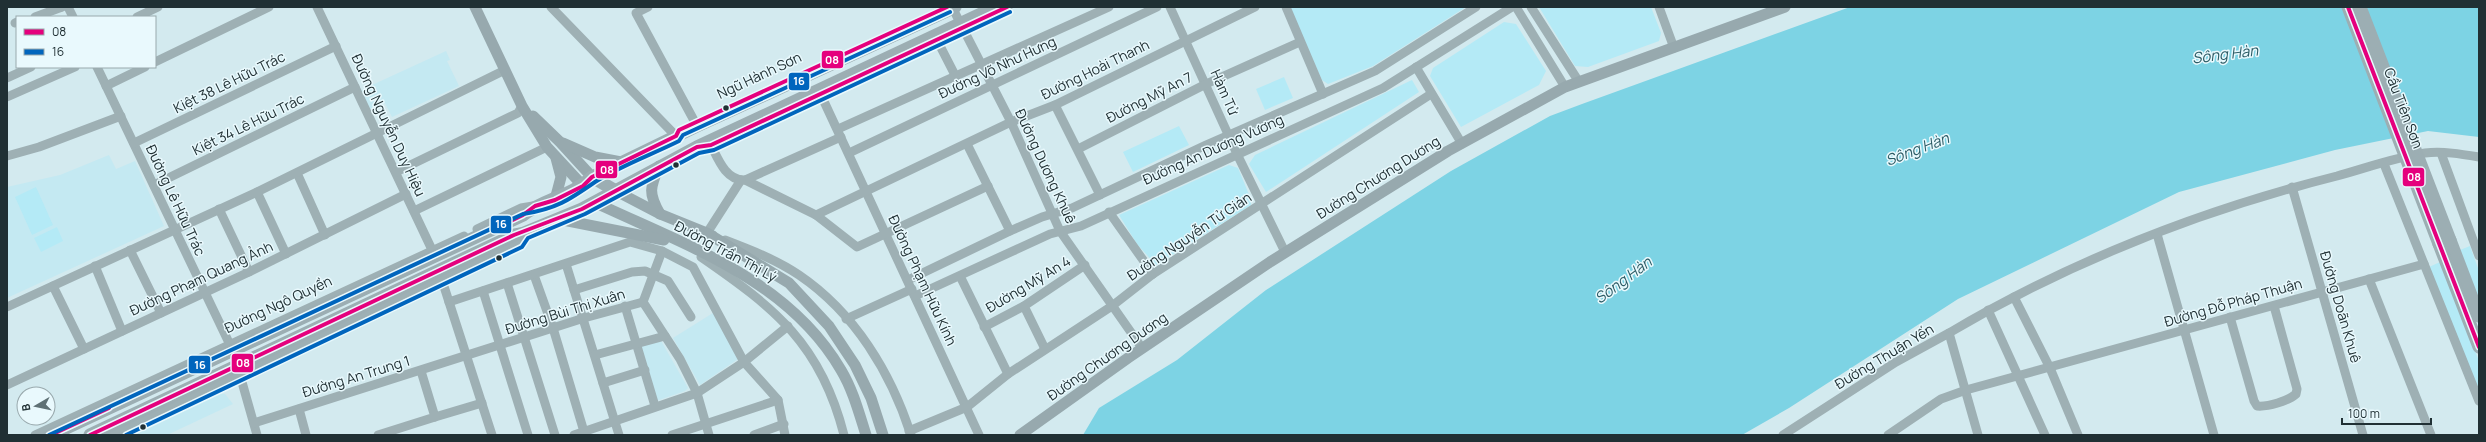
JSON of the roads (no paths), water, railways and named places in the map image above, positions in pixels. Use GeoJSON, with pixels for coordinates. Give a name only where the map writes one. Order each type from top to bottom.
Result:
{"type":"FeatureCollection","features":[{"type":"Feature","properties":{"kind":"highway","name":"Đường Ngô Quyền"},"geometry":{"type":"LineString","coordinates":[[51,435],[231,348],[434,253],[523,215],[535,206],[555,200],[610,170],[621,162],[676,136],[696,124],[952,7]]}},
{"type":"Feature","properties":{"kind":"highway"},"geometry":{"type":"LineString","coordinates":[[90,435],[238,369],[440,274],[514,235],[524,233],[558,219],[594,202],[697,147],[962,26],[996,7]]}},
{"type":"Feature","properties":{"kind":"highway","name":"Cầu Tiên Sơn"},"geometry":{"type":"LineString","coordinates":[[2348,7],[2444,242]]}},
{"type":"Feature","properties":{"kind":"highway","name":"Cầu Tiên Sơn"},"geometry":{"type":"LineString","coordinates":[[2360,7],[2444,242]]}},
{"type":"Feature","properties":{"kind":"highway"},"geometry":{"type":"LineString","coordinates":[[588,182],[616,191]]}},
{"type":"Feature","properties":{"kind":"highway"},"geometry":{"type":"LineString","coordinates":[[588,182],[594,202]]}},
{"type":"Feature","properties":{"kind":"highway"},"geometry":{"type":"LineString","coordinates":[[2444,242],[2479,316]]}},
{"type":"Feature","properties":{"kind":"highway"},"geometry":{"type":"LineString","coordinates":[[2444,242],[2479,347]]}},
{"type":"Feature","properties":{"kind":"highway"},"geometry":{"type":"LineString","coordinates":[[231,348],[238,369]]}},
{"type":"Feature","properties":{"kind":"main road"},"geometry":{"type":"LineString","coordinates":[[475,7],[522,106],[551,151],[561,177],[555,200]]}},
{"type":"Feature","properties":{"kind":"main road"},"geometry":{"type":"LineString","coordinates":[[697,147],[711,145],[821,95],[937,40],[962,26],[1007,7]]}},
{"type":"Feature","properties":{"kind":"main road","name":"Đường Chương Dương"},"geometry":{"type":"LineString","coordinates":[[1020,435],[1142,348],[1285,252],[1462,144],[1565,87],[1785,7]]}},
{"type":"Feature","properties":{"kind":"main road"},"geometry":{"type":"LineString","coordinates":[[522,106],[560,142],[588,182]]}},
{"type":"Feature","properties":{"kind":"main road"},"geometry":{"type":"LineString","coordinates":[[560,142],[595,157],[621,162]]}},
{"type":"Feature","properties":{"kind":"main road"},"geometry":{"type":"LineString","coordinates":[[551,151],[588,182]]}},
{"type":"Feature","properties":{"kind":"main road"},"geometry":{"type":"LineString","coordinates":[[659,166],[651,186],[652,199],[660,214]]}},
{"type":"Feature","properties":{"kind":"main road","name":"Đường Trần Thị Lý"},"geometry":{"type":"LineString","coordinates":[[616,191],[660,214],[707,233],[789,283],[829,326],[856,365],[871,398],[883,435]]}},
{"type":"Feature","properties":{"kind":"main road","name":"Đường Trần Thị Lý"},"geometry":{"type":"LineString","coordinates":[[594,202],[682,243],[756,281],[800,317],[823,344],[842,371],[856,402],[866,435]]}},
{"type":"Feature","properties":{"kind":"main road"},"geometry":{"type":"LineString","coordinates":[[558,219],[682,243]]}},
{"type":"Feature","properties":{"kind":"street"},"geometry":{"type":"LineString","coordinates":[[38,16],[62,7]]}},
{"type":"Feature","properties":{"kind":"street"},"geometry":{"type":"LineString","coordinates":[[68,7],[72,16]]}},
{"type":"Feature","properties":{"kind":"street"},"geometry":{"type":"LineString","coordinates":[[139,16],[158,7]]}},
{"type":"Feature","properties":{"kind":"street"},"geometry":{"type":"LineString","coordinates":[[156,62],[269,7]]}},
{"type":"Feature","properties":{"kind":"street","name":"Đường Nguyễn Duy Hiệu"},"geometry":{"type":"LineString","coordinates":[[317,7],[434,253]]}},
{"type":"Feature","properties":{"kind":"street"},"geometry":{"type":"LineString","coordinates":[[551,7],[676,136]]}},
{"type":"Feature","properties":{"kind":"street"},"geometry":{"type":"LineString","coordinates":[[648,7],[636,13],[696,124]]}},
{"type":"Feature","properties":{"kind":"street","name":"Đường Dương Khuê"},"geometry":{"type":"LineString","coordinates":[[952,7],[1011,122],[1060,231],[1142,348]]}},
{"type":"Feature","properties":{"kind":"street"},"geometry":{"type":"LineString","coordinates":[[910,433],[883,368],[867,344],[831,302],[799,275],[763,255],[707,233],[743,180],[956,77],[1110,7]]}},
{"type":"Feature","properties":{"kind":"street","name":"Đường Võ Như Hưng"},"geometry":{"type":"LineString","coordinates":[[849,153],[1157,7]]}},
{"type":"Feature","properties":{"kind":"street","name":"Hàm Tử"},"geometry":{"type":"LineString","coordinates":[[1170,7],[1237,154],[1285,252]]}},
{"type":"Feature","properties":{"kind":"street","name":"Đường Hoài Thanh"},"geometry":{"type":"LineString","coordinates":[[816,214],[1011,122],[1055,105],[1255,7]]}},
{"type":"Feature","properties":{"kind":"street"},"geometry":{"type":"LineString","coordinates":[[1286,7],[1323,94]]}},
{"type":"Feature","properties":{"kind":"street","name":"Đường An Dương Vương"},"geometry":{"type":"LineString","coordinates":[[912,289],[1010,231],[1100,195],[1229,135],[1375,72],[1476,7]]}},
{"type":"Feature","properties":{"kind":"street","name":"Đường An Dương Vương"},"geometry":{"type":"LineString","coordinates":[[912,289],[960,276],[1060,231],[1081,226],[1383,88],[1512,7]]}},
{"type":"Feature","properties":{"kind":"street"},"geometry":{"type":"LineString","coordinates":[[1516,7],[1565,87]]}},
{"type":"Feature","properties":{"kind":"street"},"geometry":{"type":"LineString","coordinates":[[1531,7],[1579,82]]}},
{"type":"Feature","properties":{"kind":"street"},"geometry":{"type":"LineString","coordinates":[[1659,7],[1674,48]]}},
{"type":"Feature","properties":{"kind":"street"},"geometry":{"type":"LineString","coordinates":[[937,40],[956,77]]}},
{"type":"Feature","properties":{"kind":"street","name":"Đường Mỹ An 7"},"geometry":{"type":"LineString","coordinates":[[1078,149],[1206,84],[1300,42]]}},
{"type":"Feature","properties":{"kind":"street","name":"Kiệt 38 Lê Hữu Trác"},"geometry":{"type":"LineString","coordinates":[[134,143],[336,46]]}},
{"type":"Feature","properties":{"kind":"street"},"geometry":{"type":"LineString","coordinates":[[1416,67],[1462,144]]}},
{"type":"Feature","properties":{"kind":"street"},"geometry":{"type":"LineString","coordinates":[[7,78],[29,68]]}},
{"type":"Feature","properties":{"kind":"street"},"geometry":{"type":"LineString","coordinates":[[7,97],[72,68]]}},
{"type":"Feature","properties":{"kind":"street","name":"Đường Lê Hữu Trác"},"geometry":{"type":"LineString","coordinates":[[98,68],[231,348]]}},
{"type":"Feature","properties":{"kind":"street"},"geometry":{"type":"LineString","coordinates":[[106,86],[143,68]]}},
{"type":"Feature","properties":{"kind":"street"},"geometry":{"type":"LineString","coordinates":[[7,307],[297,173],[505,70]]}},
{"type":"Feature","properties":{"kind":"street","name":"Kiệt 34 Lê Hữu Trác"},"geometry":{"type":"LineString","coordinates":[[154,185],[355,87]]}},
{"type":"Feature","properties":{"kind":"street","name":"Đường Nguyễn Tử Giản"},"geometry":{"type":"LineString","coordinates":[[910,433],[967,407],[1008,374],[1112,306],[1152,274],[1431,94]]}},
{"type":"Feature","properties":{"kind":"street","name":"Đường Phạm Hữu Kính"},"geometry":{"type":"LineString","coordinates":[[821,95],[888,235],[980,435]]}},
{"type":"Feature","properties":{"kind":"street"},"geometry":{"type":"LineString","coordinates":[[1055,105],[1100,195]]}},
{"type":"Feature","properties":{"kind":"street"},"geometry":{"type":"LineString","coordinates":[[396,172],[518,113],[522,106]]}},
{"type":"Feature","properties":{"kind":"street"},"geometry":{"type":"LineString","coordinates":[[7,156],[39,147],[121,116]]}},
{"type":"Feature","properties":{"kind":"street"},"geometry":{"type":"LineString","coordinates":[[967,144],[1010,231]]}},
{"type":"Feature","properties":{"kind":"street"},"geometry":{"type":"LineString","coordinates":[[711,145],[722,168],[734,179],[743,180],[816,214],[858,247],[888,235],[988,186]]}},
{"type":"Feature","properties":{"kind":"street"},"geometry":{"type":"LineString","coordinates":[[414,211],[551,151]]}},
{"type":"Feature","properties":{"kind":"street"},"geometry":{"type":"LineString","coordinates":[[1950,333],[1988,310],[2014,297],[2147,235],[2157,234],[2292,187],[2410,156],[2441,152],[2479,156]]}},
{"type":"Feature","properties":{"kind":"street"},"geometry":{"type":"LineString","coordinates":[[2441,152],[2479,256]]}},
{"type":"Feature","properties":{"kind":"street"},"geometry":{"type":"LineString","coordinates":[[2384,164],[2479,401]]}},
{"type":"Feature","properties":{"kind":"street"},"geometry":{"type":"LineString","coordinates":[[297,173],[325,235]]}},
{"type":"Feature","properties":{"kind":"street","name":"Đường Doãn Khuê"},"geometry":{"type":"LineString","coordinates":[[2292,187],[2363,435]]}},
{"type":"Feature","properties":{"kind":"street"},"geometry":{"type":"LineString","coordinates":[[257,192],[286,254]]}},
{"type":"Feature","properties":{"kind":"street","name":"Đường Phạm Quang Ảnh"},"geometry":{"type":"LineString","coordinates":[[7,384],[249,272],[406,194]]}},
{"type":"Feature","properties":{"kind":"street"},"geometry":{"type":"LineString","coordinates":[[219,209],[249,272]]}},
{"type":"Feature","properties":{"kind":"street"},"geometry":{"type":"LineString","coordinates":[[1109,212],[1152,274]]}},
{"type":"Feature","properties":{"kind":"street"},"geometry":{"type":"LineString","coordinates":[[2468,227],[2479,228]]}},
{"type":"Feature","properties":{"kind":"street"},"geometry":{"type":"LineString","coordinates":[[2157,234],[2214,435]]}},
{"type":"Feature","properties":{"kind":"street"},"geometry":{"type":"LineString","coordinates":[[449,302],[630,242],[662,251],[693,266],[744,362],[778,400],[785,435]]}},
{"type":"Feature","properties":{"kind":"street"},"geometry":{"type":"LineString","coordinates":[[682,243],[756,295],[788,326],[820,370],[837,410],[844,435]]}},
{"type":"Feature","properties":{"kind":"street"},"geometry":{"type":"LineString","coordinates":[[130,250],[161,313]]}},
{"type":"Feature","properties":{"kind":"street"},"geometry":{"type":"LineString","coordinates":[[643,302],[662,251]]}},
{"type":"Feature","properties":{"kind":"street"},"geometry":{"type":"LineString","coordinates":[[566,264],[584,318],[619,435]]}},
{"type":"Feature","properties":{"kind":"street","name":"Đường Đỗ Pháp Thuận"},"geometry":{"type":"LineString","coordinates":[[2019,377],[2230,317],[2274,306],[2321,290],[2424,264]]}},
{"type":"Feature","properties":{"kind":"street","name":"Đường Mỹ An 4"},"geometry":{"type":"LineString","coordinates":[[984,327],[1024,306],[1085,265]]}},
{"type":"Feature","properties":{"kind":"street"},"geometry":{"type":"LineString","coordinates":[[94,266],[122,331]]}},
{"type":"Feature","properties":{"kind":"street"},"geometry":{"type":"LineString","coordinates":[[574,290],[635,271],[645,271],[668,281],[690,317]]}},
{"type":"Feature","properties":{"kind":"street"},"geometry":{"type":"LineString","coordinates":[[440,274],[492,435]]}},
{"type":"Feature","properties":{"kind":"street"},"geometry":{"type":"LineString","coordinates":[[534,275],[553,328],[584,433]]}},
{"type":"Feature","properties":{"kind":"street"},"geometry":{"type":"LineString","coordinates":[[960,276],[1008,374]]}},
{"type":"Feature","properties":{"kind":"street"},"geometry":{"type":"LineString","coordinates":[[2369,279],[2430,435]]}},
{"type":"Feature","properties":{"kind":"street"},"geometry":{"type":"LineString","coordinates":[[507,284],[555,435]]}},
{"type":"Feature","properties":{"kind":"street"},"geometry":{"type":"LineString","coordinates":[[53,286],[84,349]]}},
{"type":"Feature","properties":{"kind":"street"},"geometry":{"type":"LineString","coordinates":[[846,319],[912,289]]}},
{"type":"Feature","properties":{"kind":"street"},"geometry":{"type":"LineString","coordinates":[[483,291],[528,435]]}},
{"type":"Feature","properties":{"kind":"street"},"geometry":{"type":"LineString","coordinates":[[2014,297],[2050,368],[2078,435]]}},
{"type":"Feature","properties":{"kind":"street","name":"Đường Bùi Thị Xuân"},"geometry":{"type":"LineString","coordinates":[[467,357],[584,318],[643,302],[680,359],[697,393],[709,435]]}},
{"type":"Feature","properties":{"kind":"street"},"geometry":{"type":"LineString","coordinates":[[625,306],[655,406]]}},
{"type":"Feature","properties":{"kind":"street"},"geometry":{"type":"LineString","coordinates":[[1024,306],[1045,349]]}},
{"type":"Feature","properties":{"kind":"street"},"geometry":{"type":"LineString","coordinates":[[2230,317],[2254,401],[2256,406],[2262,407],[2292,398],[2296,394],[2297,389],[2274,306]]}},
{"type":"Feature","properties":{"kind":"street"},"geometry":{"type":"LineString","coordinates":[[1988,310],[2045,435]]}},
{"type":"Feature","properties":{"kind":"street"},"geometry":{"type":"LineString","coordinates":[[574,435],[584,433],[614,419],[697,393],[744,362],[788,326]]}},
{"type":"Feature","properties":{"kind":"street","name":"Đường Thuận Yến"},"geometry":{"type":"LineString","coordinates":[[1783,435],[1896,362],[1950,333],[1978,435]]}},
{"type":"Feature","properties":{"kind":"street"},"geometry":{"type":"LineString","coordinates":[[595,355],[665,336]]}},
{"type":"Feature","properties":{"kind":"street","name":"Đường Ngô Quyền"},"geometry":{"type":"LineString","coordinates":[[35,435],[231,348]]}},
{"type":"Feature","properties":{"kind":"street","name":"Đường An Trung 1"},"geometry":{"type":"LineString","coordinates":[[254,423],[467,357]]}},
{"type":"Feature","properties":{"kind":"street"},"geometry":{"type":"LineString","coordinates":[[112,435],[238,369],[257,435]]}},
{"type":"Feature","properties":{"kind":"street"},"geometry":{"type":"LineString","coordinates":[[603,383],[645,370]]}},
{"type":"Feature","properties":{"kind":"street","name":"Đường An Trung 1"},"geometry":{"type":"LineString","coordinates":[[421,371],[435,417]]}},
{"type":"Feature","properties":{"kind":"street"},"geometry":{"type":"LineString","coordinates":[[1888,435],[1941,399],[1966,390],[2019,377]]}},
{"type":"Feature","properties":{"kind":"street"},"geometry":{"type":"LineString","coordinates":[[672,435],[778,400]]}},
{"type":"Feature","properties":{"kind":"street"},"geometry":{"type":"LineString","coordinates":[[378,435],[482,403]]}},
{"type":"Feature","properties":{"kind":"street","name":"Đường An Trung 1"},"geometry":{"type":"LineString","coordinates":[[299,409],[306,435]]}},
{"type":"Feature","properties":{"kind":"street"},"geometry":{"type":"LineString","coordinates":[[754,435],[784,424]]}},
{"type":"Feature","properties":{"kind":"water","name":"Sông Hàn"},"geometry":{"type":"Polygon","coordinates":[[[1850,7],[2479,7],[2479,137],[2428,131],[2335,150],[2179,192],[1958,299],[1789,408],[1742,435],[1083,435],[1099,408],[1177,360],[1266,290],[1451,171],[1550,116],[1850,7]]]}}]}
